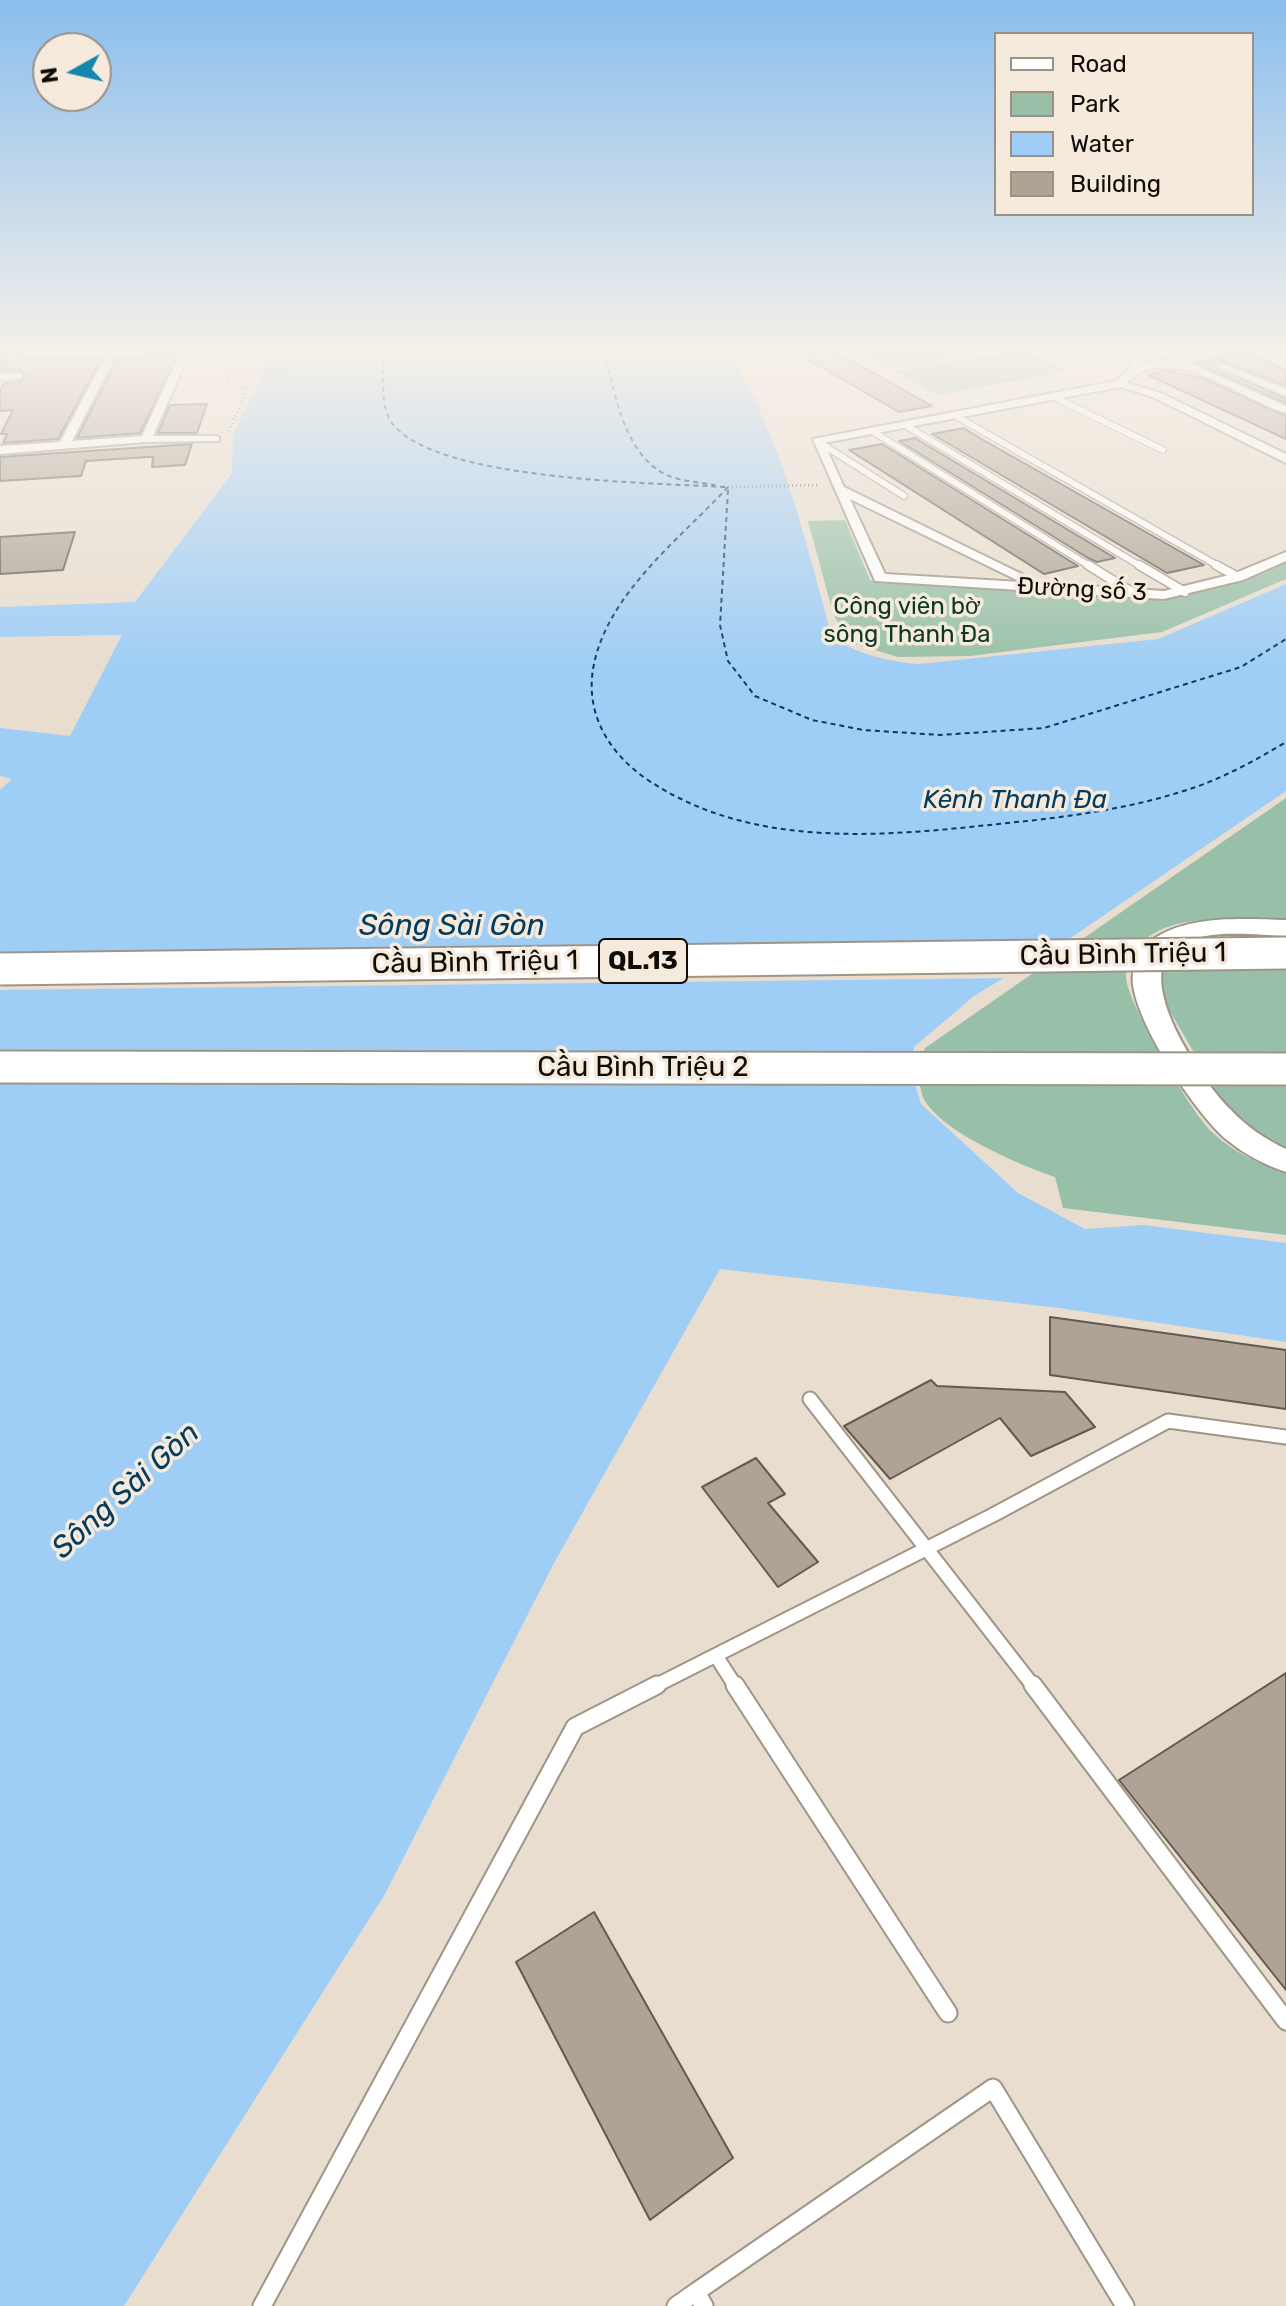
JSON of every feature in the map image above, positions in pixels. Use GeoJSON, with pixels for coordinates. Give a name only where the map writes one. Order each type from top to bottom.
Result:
{"type":"FeatureCollection","features":[{"type":"Feature","properties":{"kind":"main road","name":"Cầu Bình Triệu 1"},"geometry":{"type":"LineString","coordinates":[[0,969],[1286,953]]}},
{"type":"Feature","properties":{"kind":"main road","name":"Cầu Bình Triệu 1"},"geometry":{"type":"LineString","coordinates":[[0,981],[1286,966]]}},
{"type":"Feature","properties":{"kind":"main road","name":"Cầu Bình Triệu 2"},"geometry":{"type":"LineString","coordinates":[[0,1067],[1286,1069]]}},
{"type":"Feature","properties":{"kind":"street","name":"Đường số 3"},"geometry":{"type":"LineString","coordinates":[[825,459],[880,578],[1135,594],[1185,592],[1238,577],[1286,556]]}},
{"type":"Feature","properties":{"kind":"street"},"geometry":{"type":"LineString","coordinates":[[838,486],[1044,588]]}},
{"type":"Feature","properties":{"kind":"street"},"geometry":{"type":"LineString","coordinates":[[1286,928],[1225,927],[1197,930],[1170,939],[1152,953],[1145,968],[1144,984],[1149,1002],[1218,1117],[1237,1137],[1286,1161]]}},
{"type":"Feature","properties":{"kind":"lane"},"geometry":{"type":"LineString","coordinates":[[845,459],[904,496]]}},
{"type":"Feature","properties":{"kind":"lane"},"geometry":{"type":"LineString","coordinates":[[917,459],[1135,594]]}},
{"type":"Feature","properties":{"kind":"lane"},"geometry":{"type":"LineString","coordinates":[[961,459],[1185,592]]}},
{"type":"Feature","properties":{"kind":"lane"},"geometry":{"type":"LineString","coordinates":[[1030,459],[1238,577]]}},
{"type":"Feature","properties":{"kind":"lane"},"geometry":{"type":"LineString","coordinates":[[810,1399],[928,1547],[1286,2021]]}},
{"type":"Feature","properties":{"kind":"lane"},"geometry":{"type":"LineString","coordinates":[[262,2306],[575,1727],[1168,1421],[1286,1437]]}},
{"type":"Feature","properties":{"kind":"lane"},"geometry":{"type":"LineString","coordinates":[[716,1656],[948,2013]]}},
{"type":"Feature","properties":{"kind":"lane"},"geometry":{"type":"LineString","coordinates":[[676,2306],[700,2299],[993,2088],[1125,2306]]}},
{"type":"Feature","properties":{"kind":"path"},"geometry":{"type":"LineString","coordinates":[[728,487],[838,486]]}},
{"type":"Feature","properties":{"kind":"green space","name":"Công viên bờ sông Thanh Đa"},"geometry":{"type":"Polygon","coordinates":[[[845,520],[870,580],[877,583],[1166,598],[1259,575],[1286,563],[1286,579],[1162,632],[970,656],[898,657],[855,644],[844,634],[833,613],[808,521],[845,520]]]}},
{"type":"Feature","properties":{"kind":"green space"},"geometry":{"type":"Polygon","coordinates":[[[1286,798],[1286,922],[1231,919],[1175,925],[1158,931],[1139,945],[1128,963],[1126,978],[1149,1033],[1203,1121],[1220,1139],[1238,1151],[1286,1174],[1286,1235],[1063,1208],[1055,1177],[978,1143],[940,1118],[927,1105],[920,1080],[925,1048],[1286,798]]]}},
{"type":"Feature","properties":{"kind":"green space"},"geometry":{"type":"Polygon","coordinates":[[[1220,937],[1286,938],[1286,1147],[1255,1130],[1221,1099],[1161,996],[1159,967],[1181,946],[1220,937]]]}},
{"type":"Feature","properties":{"kind":"water","name":"Sông Sài Gòn"},"geometry":{"type":"Polygon","coordinates":[[[232,459],[779,459],[832,637],[863,653],[919,664],[1158,639],[1286,584],[1286,791],[1075,935],[974,996],[914,1047],[912,1074],[921,1104],[1018,1193],[1085,1229],[1143,1225],[1286,1243],[1286,1342],[1059,1308],[720,1269],[554,1563],[385,1894],[124,2306],[0,2306],[0,790],[12,779],[0,776],[0,728],[70,736],[122,635],[0,637],[0,607],[135,602],[232,473],[232,459]]]}},
{"type":"Feature","properties":{"kind":"pier"},"geometry":{"type":"Polygon","coordinates":[[[1054,953],[1012,978],[0,990],[0,965],[1054,953]]]}},
{"type":"Feature","properties":{"kind":"building"},"geometry":{"type":"Polygon","coordinates":[[[0,459],[126,459],[86,461],[81,476],[0,481],[0,459]]]}},
{"type":"Feature","properties":{"kind":"building"},"geometry":{"type":"Polygon","coordinates":[[[153,459],[187,459],[185,465],[152,467],[153,459]]]}},
{"type":"Feature","properties":{"kind":"building"},"geometry":{"type":"Polygon","coordinates":[[[863,459],[905,459],[1078,566],[1044,574],[863,459]]]}},
{"type":"Feature","properties":{"kind":"building"},"geometry":{"type":"Polygon","coordinates":[[[927,459],[949,459],[1115,558],[1097,562],[927,459]]]}},
{"type":"Feature","properties":{"kind":"building"},"geometry":{"type":"Polygon","coordinates":[[[974,459],[1016,459],[1204,565],[1167,573],[974,459]]]}},
{"type":"Feature","properties":{"kind":"building"},"geometry":{"type":"Polygon","coordinates":[[[75,532],[63,570],[0,574],[0,537],[75,532]]]}},
{"type":"Feature","properties":{"kind":"building"},"geometry":{"type":"Polygon","coordinates":[[[1050,1317],[1286,1350],[1286,1409],[1050,1375],[1050,1317]]]}},
{"type":"Feature","properties":{"kind":"building"},"geometry":{"type":"Polygon","coordinates":[[[931,1380],[937,1386],[1065,1392],[1095,1427],[1031,1456],[1000,1418],[890,1479],[844,1426],[931,1380]]]}},
{"type":"Feature","properties":{"kind":"building"},"geometry":{"type":"Polygon","coordinates":[[[756,1458],[785,1494],[768,1503],[818,1562],[778,1587],[702,1487],[756,1458]]]}},
{"type":"Feature","properties":{"kind":"building"},"geometry":{"type":"Polygon","coordinates":[[[1286,1673],[1286,1990],[1119,1780],[1286,1673]]]}},
{"type":"Feature","properties":{"kind":"building"},"geometry":{"type":"Polygon","coordinates":[[[594,1912],[733,2158],[650,2220],[516,1962],[594,1912]]]}},
{"type":"Feature","properties":{"kind":"ferry route"},"geometry":{"type":"LineString","coordinates":[[459,459],[549,475],[727,487]]}},
{"type":"Feature","properties":{"kind":"ferry route"},"geometry":{"type":"LineString","coordinates":[[645,459],[661,472],[673,477],[715,485]]}},
{"type":"Feature","properties":{"kind":"ferry route"},"geometry":{"type":"LineString","coordinates":[[728,487],[669,546],[631,590],[602,638],[594,664],[592,698],[610,742],[631,767],[685,801],[727,817],[771,827],[816,832],[861,834],[953,829],[1065,816],[1155,799],[1219,778],[1286,742]]}},
{"type":"Feature","properties":{"kind":"ferry route"},"geometry":{"type":"LineString","coordinates":[[728,490],[720,625],[728,661],[755,696],[812,720],[863,730],[940,735],[1044,728],[1241,667],[1286,639]]}},
{"type":"Feature","properties":{"kind":"water label","name":"Kênh Thanh Đa"},"geometry":{"type":"Point","coordinates":[1015,800]}}]}
